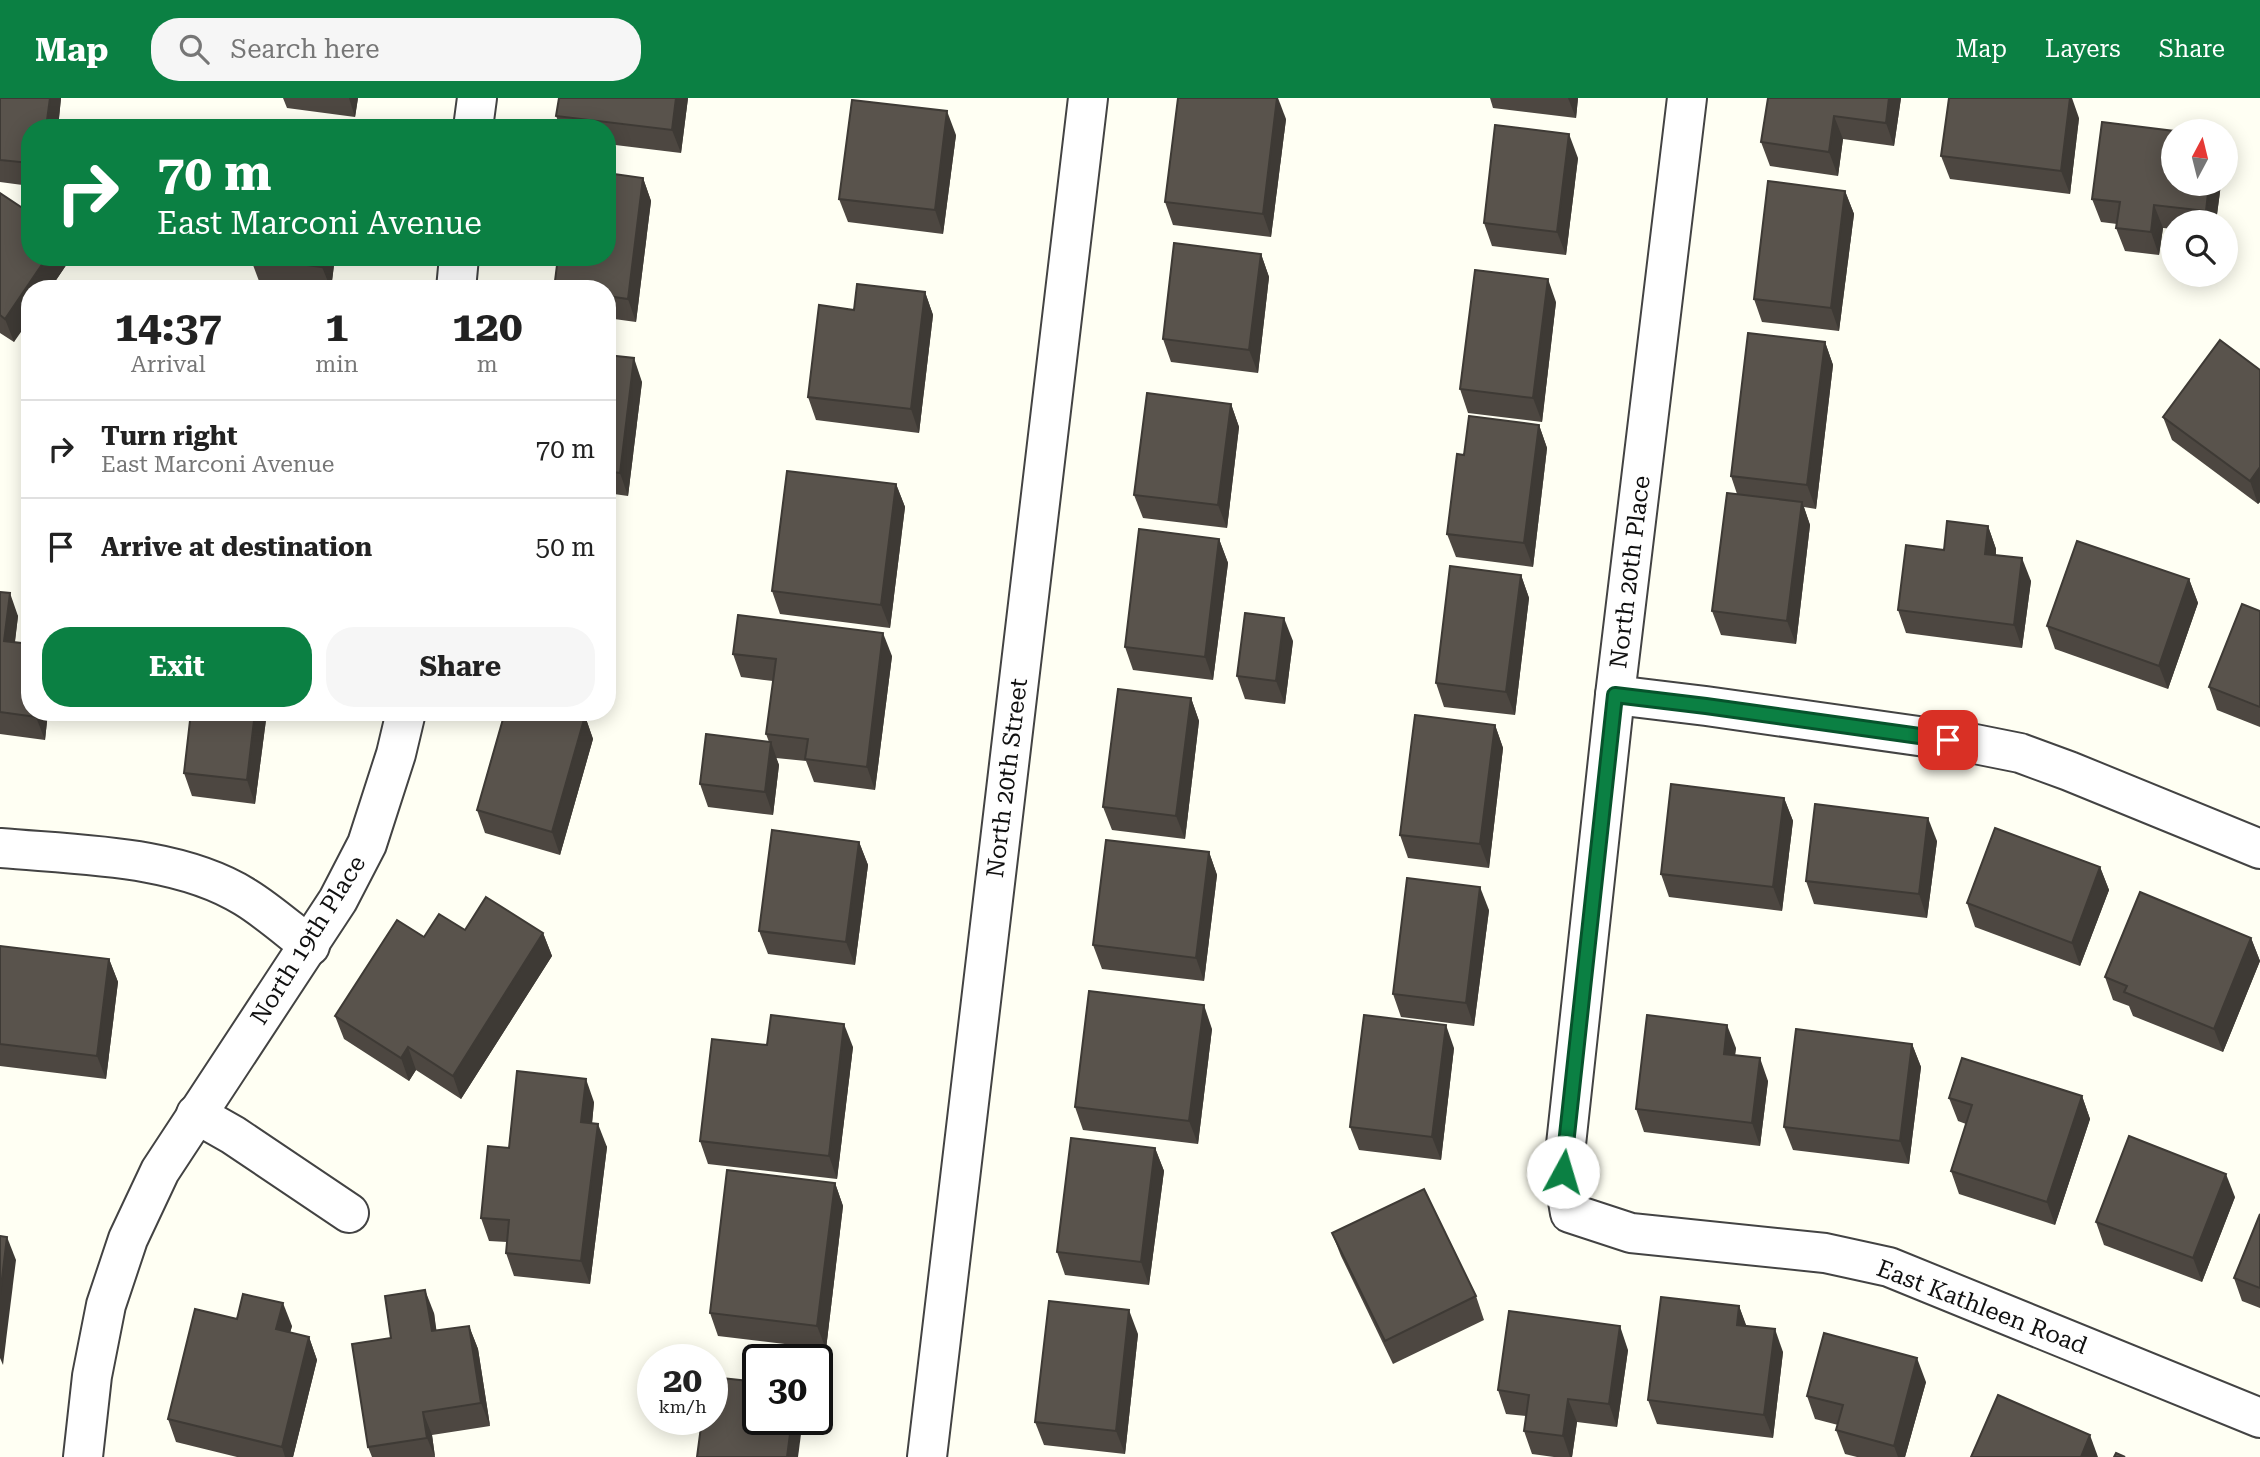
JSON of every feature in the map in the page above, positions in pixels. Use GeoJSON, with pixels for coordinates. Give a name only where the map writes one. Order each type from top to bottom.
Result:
{"type":"FeatureCollection","features":[{"type":"Feature","properties":{"kind":"street"},"geometry":{"type":"LineString","coordinates":[[474,119],[477,98]]}},
{"type":"Feature","properties":{"kind":"street","name":"North 20th Street"},"geometry":{"type":"LineString","coordinates":[[927,1457],[1088,98]]}},
{"type":"Feature","properties":{"kind":"street","name":"North 20th Place"},"geometry":{"type":"LineString","coordinates":[[1570,1213],[1563,1172],[1615,695],[1687,98]]}},
{"type":"Feature","properties":{"kind":"street"},"geometry":{"type":"LineString","coordinates":[[1615,695],[1975,744],[2021,753],[2260,849]]}},
{"type":"Feature","properties":{"kind":"street","name":"North 19th Place"},"geometry":{"type":"LineString","coordinates":[[83,1457],[92,1376],[110,1292],[128,1239],[160,1171],[338,900],[367,844],[396,754],[403,721]]}},
{"type":"Feature","properties":{"kind":"street"},"geometry":{"type":"LineString","coordinates":[[0,848],[173,867],[205,878],[245,897],[310,946]]}},
{"type":"Feature","properties":{"kind":"street"},"geometry":{"type":"LineString","coordinates":[[196,1114],[233,1135],[349,1213]]}},
{"type":"Feature","properties":{"kind":"street","name":"East Kathleen Road"},"geometry":{"type":"LineString","coordinates":[[1570,1213],[1631,1233],[1825,1253],[1889,1267],[2260,1418]]}},
{"type":"Feature","properties":{"kind":"building"},"geometry":{"type":"Polygon","coordinates":[[[0,98],[50,98],[47,119],[21,119],[21,162],[0,160],[0,98]]]}},
{"type":"Feature","properties":{"kind":"building"},"geometry":{"type":"Polygon","coordinates":[[[559,98],[676,98],[672,130],[616,123],[616,119],[556,116],[559,98]]]}},
{"type":"Feature","properties":{"kind":"building"},"geometry":{"type":"Polygon","coordinates":[[[1178,98],[1277,98],[1263,214],[1165,202],[1178,98]]]}},
{"type":"Feature","properties":{"kind":"building"},"geometry":{"type":"Polygon","coordinates":[[[1768,98],[1889,98],[1886,123],[1834,116],[1829,152],[1761,142],[1768,98]]]}},
{"type":"Feature","properties":{"kind":"building"},"geometry":{"type":"Polygon","coordinates":[[[1949,98],[2070,98],[2061,171],[1941,156],[1949,98]]]}},
{"type":"Feature","properties":{"kind":"building"},"geometry":{"type":"Polygon","coordinates":[[[852,100],[947,111],[935,210],[839,199],[852,100]]]}},
{"type":"Feature","properties":{"kind":"building"},"geometry":{"type":"Polygon","coordinates":[[[2102,122],[2161,129],[2161,196],[2208,196],[2206,210],[2154,205],[2151,232],[2116,228],[2120,202],[2092,199],[2102,122]]]}},
{"type":"Feature","properties":{"kind":"building"},"geometry":{"type":"Polygon","coordinates":[[[1495,125],[1569,134],[1557,232],[1484,223],[1495,125]]]}},
{"type":"Feature","properties":{"kind":"building"},"geometry":{"type":"Polygon","coordinates":[[[616,174],[643,178],[628,299],[616,297],[616,280],[555,280],[557,266],[616,266],[616,174]]]}},
{"type":"Feature","properties":{"kind":"building"},"geometry":{"type":"Polygon","coordinates":[[[1768,181],[1845,191],[1831,308],[1754,299],[1768,181]]]}},
{"type":"Feature","properties":{"kind":"building"},"geometry":{"type":"Polygon","coordinates":[[[0,193],[21,207],[21,266],[41,266],[31,280],[21,280],[21,295],[5,319],[0,315],[0,193]]]}},
{"type":"Feature","properties":{"kind":"building"},"geometry":{"type":"Polygon","coordinates":[[[1174,243],[1261,254],[1249,350],[1163,339],[1174,243]]]}},
{"type":"Feature","properties":{"kind":"building"},"geometry":{"type":"Polygon","coordinates":[[[1475,270],[1548,279],[1533,398],[1460,389],[1475,270]]]}},
{"type":"Feature","properties":{"kind":"building"},"geometry":{"type":"Polygon","coordinates":[[[857,284],[925,292],[911,409],[808,397],[819,305],[854,310],[857,284]]]}},
{"type":"Feature","properties":{"kind":"building"},"geometry":{"type":"Polygon","coordinates":[[[1748,333],[1825,342],[1807,485],[1731,476],[1748,333]]]}},
{"type":"Feature","properties":{"kind":"building"},"geometry":{"type":"Polygon","coordinates":[[[2220,340],[2260,370],[2260,467],[2250,481],[2163,417],[2220,340]]]}},
{"type":"Feature","properties":{"kind":"building"},"geometry":{"type":"Polygon","coordinates":[[[616,356],[634,358],[620,473],[616,472],[616,356]]]}},
{"type":"Feature","properties":{"kind":"building"},"geometry":{"type":"Polygon","coordinates":[[[1147,393],[1231,404],[1218,505],[1134,495],[1147,393]]]}},
{"type":"Feature","properties":{"kind":"building"},"geometry":{"type":"Polygon","coordinates":[[[1469,416],[1539,425],[1524,543],[1447,534],[1457,454],[1464,455],[1469,416]]]}},
{"type":"Feature","properties":{"kind":"building"},"geometry":{"type":"Polygon","coordinates":[[[787,471],[896,484],[881,605],[772,591],[787,471]]]}},
{"type":"Feature","properties":{"kind":"building"},"geometry":{"type":"Polygon","coordinates":[[[1727,493],[1802,502],[1787,621],[1712,611],[1727,493]]]}},
{"type":"Feature","properties":{"kind":"building"},"geometry":{"type":"Polygon","coordinates":[[[1947,521],[1988,526],[1985,554],[2022,558],[2014,625],[1898,610],[1906,545],[1944,550],[1947,521]]]}},
{"type":"Feature","properties":{"kind":"building"},"geometry":{"type":"Polygon","coordinates":[[[1139,529],[1219,539],[1205,657],[1125,647],[1139,529]]]}},
{"type":"Feature","properties":{"kind":"building"},"geometry":{"type":"Polygon","coordinates":[[[2077,541],[2189,579],[2159,666],[2047,626],[2077,541]]]}},
{"type":"Feature","properties":{"kind":"building"},"geometry":{"type":"Polygon","coordinates":[[[1450,566],[1521,575],[1506,692],[1436,683],[1450,566]]]}},
{"type":"Feature","properties":{"kind":"building"},"geometry":{"type":"Polygon","coordinates":[[[0,592],[10,593],[4,641],[21,643],[21,715],[0,712],[0,592]]]}},
{"type":"Feature","properties":{"kind":"building"},"geometry":{"type":"Polygon","coordinates":[[[2242,604],[2260,611],[2260,707],[2209,687],[2242,604]]]}},
{"type":"Feature","properties":{"kind":"building"},"geometry":{"type":"Polygon","coordinates":[[[1245,613],[1284,618],[1276,681],[1237,676],[1245,613]]]}},
{"type":"Feature","properties":{"kind":"building"},"geometry":{"type":"Polygon","coordinates":[[[738,615],[883,633],[867,767],[805,759],[808,739],[766,734],[776,659],[733,654],[738,615]]]}},
{"type":"Feature","properties":{"kind":"building"},"geometry":{"type":"Polygon","coordinates":[[[1118,689],[1191,698],[1176,816],[1103,807],[1118,689]]]}},
{"type":"Feature","properties":{"kind":"building"},"geometry":{"type":"Polygon","coordinates":[[[1415,715],[1495,725],[1480,844],[1400,835],[1415,715]]]}},
{"type":"Feature","properties":{"kind":"building"},"geometry":{"type":"Polygon","coordinates":[[[190,721],[254,721],[247,780],[184,773],[190,721]]]}},
{"type":"Feature","properties":{"kind":"building"},"geometry":{"type":"Polygon","coordinates":[[[502,721],[584,721],[552,832],[477,810],[502,721]]]}},
{"type":"Feature","properties":{"kind":"building"},"geometry":{"type":"Polygon","coordinates":[[[706,734],[771,742],[765,792],[700,784],[706,734]]]}},
{"type":"Feature","properties":{"kind":"building"},"geometry":{"type":"Polygon","coordinates":[[[1671,784],[1784,798],[1773,887],[1661,874],[1671,784]]]}},
{"type":"Feature","properties":{"kind":"building"},"geometry":{"type":"Polygon","coordinates":[[[1815,804],[1928,818],[1919,894],[1806,881],[1815,804]]]}},
{"type":"Feature","properties":{"kind":"building"},"geometry":{"type":"Polygon","coordinates":[[[1995,828],[2100,867],[2072,943],[1967,903],[1995,828]]]}},
{"type":"Feature","properties":{"kind":"building"},"geometry":{"type":"Polygon","coordinates":[[[772,830],[859,842],[846,942],[759,931],[772,830]]]}},
{"type":"Feature","properties":{"kind":"building"},"geometry":{"type":"Polygon","coordinates":[[[1106,840],[1209,852],[1196,958],[1093,945],[1106,840]]]}},
{"type":"Feature","properties":{"kind":"building"},"geometry":{"type":"Polygon","coordinates":[[[1407,878],[1480,887],[1466,1003],[1393,994],[1407,878]]]}},
{"type":"Feature","properties":{"kind":"building"},"geometry":{"type":"Polygon","coordinates":[[[2140,892],[2251,938],[2214,1029],[2124,992],[2127,986],[2105,977],[2140,892]]]}},
{"type":"Feature","properties":{"kind":"building"},"geometry":{"type":"Polygon","coordinates":[[[486,897],[543,933],[453,1076],[408,1047],[401,1058],[335,1016],[397,920],[424,937],[439,914],[465,930],[486,897]]]}},
{"type":"Feature","properties":{"kind":"building"},"geometry":{"type":"Polygon","coordinates":[[[0,946],[109,959],[97,1056],[0,1044],[0,946]]]}},
{"type":"Feature","properties":{"kind":"building"},"geometry":{"type":"Polygon","coordinates":[[[1089,991],[1204,1005],[1189,1121],[1075,1107],[1089,991]]]}},
{"type":"Feature","properties":{"kind":"building"},"geometry":{"type":"Polygon","coordinates":[[[771,1015],[844,1024],[829,1156],[700,1141],[712,1039],[767,1045],[771,1015]]]}},
{"type":"Feature","properties":{"kind":"building"},"geometry":{"type":"Polygon","coordinates":[[[1364,1015],[1446,1025],[1432,1137],[1350,1127],[1364,1015]]]}},
{"type":"Feature","properties":{"kind":"building"},"geometry":{"type":"Polygon","coordinates":[[[1647,1015],[1727,1025],[1724,1054],[1760,1058],[1752,1123],[1636,1109],[1647,1015]]]}},
{"type":"Feature","properties":{"kind":"building"},"geometry":{"type":"Polygon","coordinates":[[[1796,1029],[1912,1044],[1900,1141],[1784,1127],[1796,1029]]]}},
{"type":"Feature","properties":{"kind":"building"},"geometry":{"type":"Polygon","coordinates":[[[1962,1058],[2082,1096],[2047,1202],[1951,1171],[1972,1105],[1949,1098],[1962,1058]]]}},
{"type":"Feature","properties":{"kind":"building"},"geometry":{"type":"Polygon","coordinates":[[[517,1071],[586,1079],[581,1122],[598,1124],[581,1261],[506,1253],[509,1220],[481,1218],[488,1146],[509,1148],[517,1071]]]}},
{"type":"Feature","properties":{"kind":"building"},"geometry":{"type":"Polygon","coordinates":[[[2129,1136],[2226,1174],[2193,1258],[2096,1222],[2129,1136]]]}},
{"type":"Feature","properties":{"kind":"building"},"geometry":{"type":"Polygon","coordinates":[[[1071,1138],[1155,1148],[1141,1262],[1057,1252],[1071,1138]]]}},
{"type":"Feature","properties":{"kind":"building"},"geometry":{"type":"Polygon","coordinates":[[[727,1170],[835,1183],[817,1326],[710,1313],[727,1170]]]}},
{"type":"Feature","properties":{"kind":"building"},"geometry":{"type":"Polygon","coordinates":[[[1424,1189],[1476,1296],[1385,1341],[1332,1233],[1424,1189]]]}},
{"type":"Feature","properties":{"kind":"building"},"geometry":{"type":"Polygon","coordinates":[[[2260,1214],[2260,1288],[2234,1278],[2260,1214]]]}},
{"type":"Feature","properties":{"kind":"building"},"geometry":{"type":"Polygon","coordinates":[[[0,1236],[7,1237],[0,1295],[0,1236]]]}},
{"type":"Feature","properties":{"kind":"building"},"geometry":{"type":"Polygon","coordinates":[[[425,1290],[432,1331],[469,1326],[481,1403],[423,1412],[427,1438],[368,1447],[352,1344],[391,1338],[385,1296],[425,1290]]]}},
{"type":"Feature","properties":{"kind":"building"},"geometry":{"type":"Polygon","coordinates":[[[243,1294],[283,1303],[276,1329],[309,1337],[282,1447],[168,1419],[195,1309],[237,1319],[243,1294]]]}},
{"type":"Feature","properties":{"kind":"building"},"geometry":{"type":"Polygon","coordinates":[[[1661,1297],[1739,1306],[1737,1325],[1775,1329],[1764,1415],[1648,1400],[1661,1297]]]}},
{"type":"Feature","properties":{"kind":"building"},"geometry":{"type":"Polygon","coordinates":[[[1049,1301],[1129,1310],[1116,1431],[1035,1422],[1049,1301]]]}},
{"type":"Feature","properties":{"kind":"building"},"geometry":{"type":"Polygon","coordinates":[[[1509,1311],[1620,1326],[1609,1404],[1568,1399],[1563,1436],[1524,1431],[1529,1395],[1498,1390],[1509,1311]]]}},
{"type":"Feature","properties":{"kind":"building"},"geometry":{"type":"Polygon","coordinates":[[[1824,1333],[1917,1358],[1894,1446],[1836,1430],[1843,1405],[1807,1396],[1824,1333]]]}},
{"type":"Feature","properties":{"kind":"building"},"geometry":{"type":"Polygon","coordinates":[[[728,1379],[742,1380],[742,1435],[790,1435],[787,1457],[697,1457],[700,1435],[728,1435],[728,1379]]]}},
{"type":"Feature","properties":{"kind":"building"},"geometry":{"type":"Polygon","coordinates":[[[1998,1395],[2090,1435],[2081,1457],[1971,1457],[1998,1395]]]}},
{"type":"Feature","properties":{"kind":"route"},"geometry":{"type":"LineString","coordinates":[[1563,1172],[1615,695],[1948,740]]}}]}
